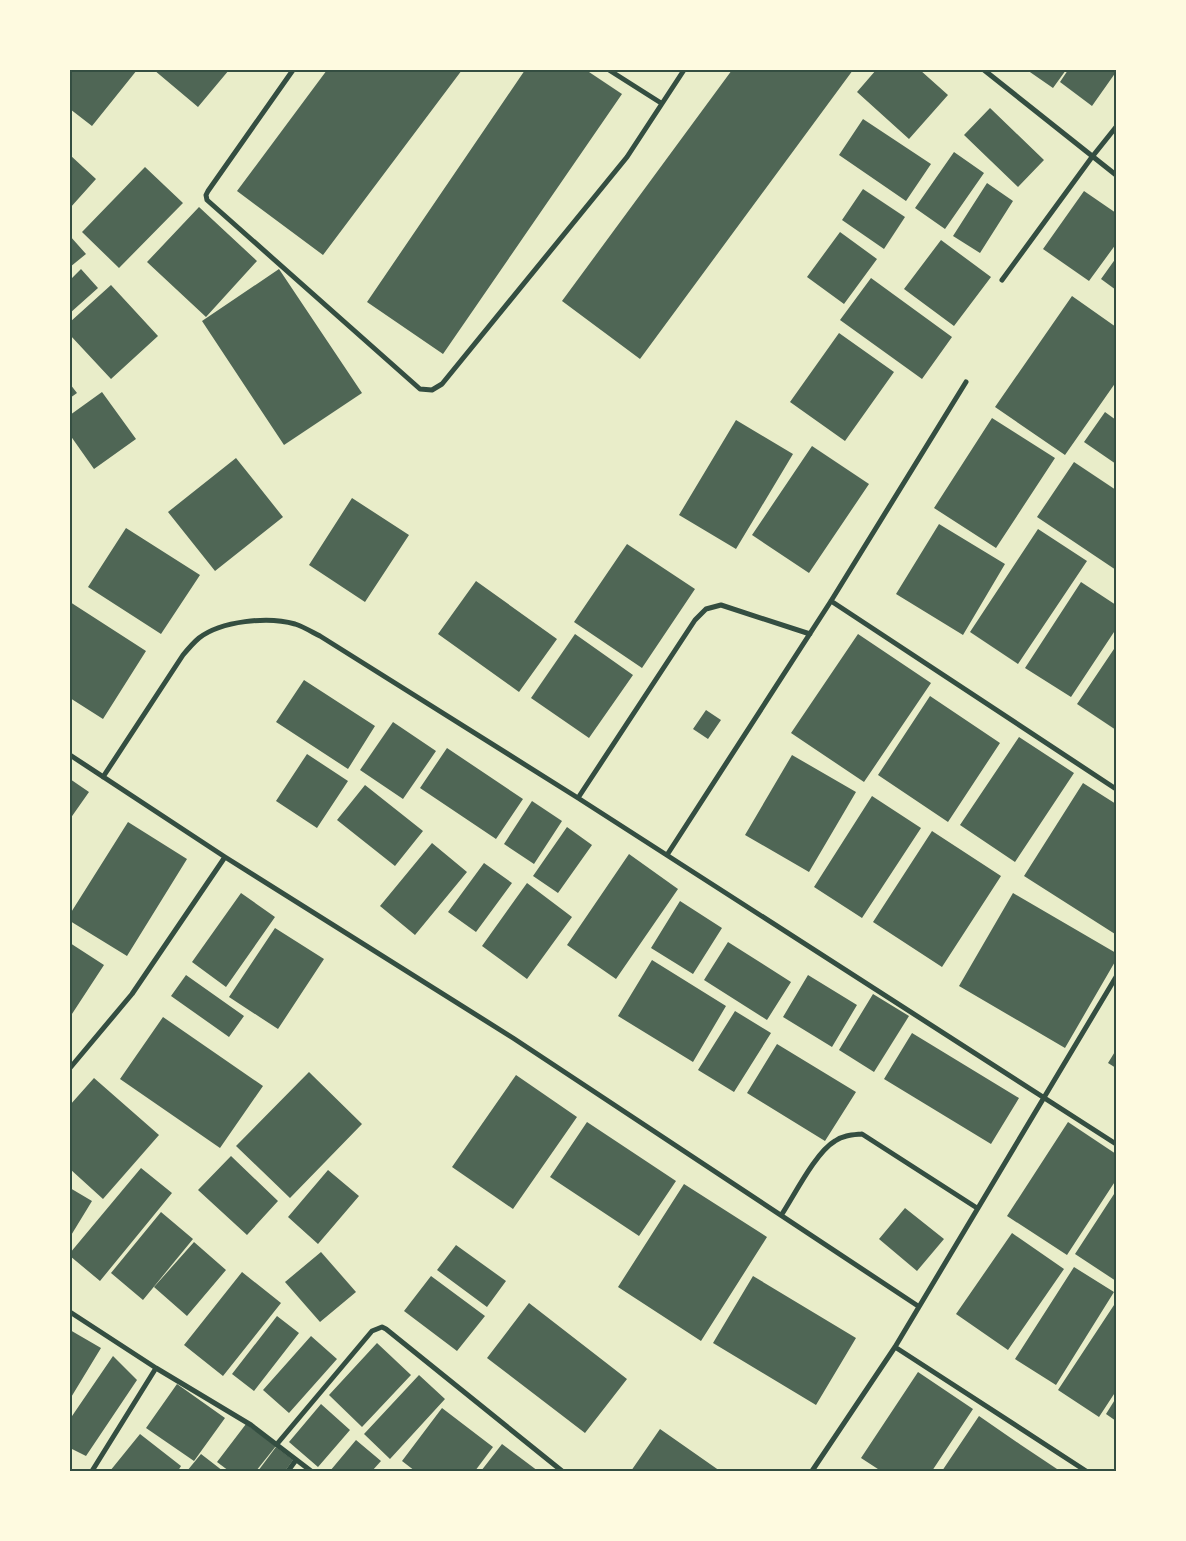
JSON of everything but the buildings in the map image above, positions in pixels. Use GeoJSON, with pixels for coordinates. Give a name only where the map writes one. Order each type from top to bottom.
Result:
{"type":"FeatureCollection","features":[{"type":"Feature","properties":{"kind":"street"},"geometry":{"type":"LineString","coordinates":[[293,70],[208,190],[206,200],[420,390],[432,390],[442,384],[627,157],[684,70]]}},
{"type":"Feature","properties":{"kind":"street"},"geometry":{"type":"LineString","coordinates":[[609,70],[661,103]]}},
{"type":"Feature","properties":{"kind":"street"},"geometry":{"type":"LineString","coordinates":[[984,70],[1116,175]]}},
{"type":"Feature","properties":{"kind":"street"},"geometry":{"type":"LineString","coordinates":[[1002,280],[1116,127]]}},
{"type":"Feature","properties":{"kind":"street"},"geometry":{"type":"LineString","coordinates":[[666,855],[831,601],[966,382]]}},
{"type":"Feature","properties":{"kind":"street"},"geometry":{"type":"LineString","coordinates":[[831,601],[1116,789]]}},
{"type":"Feature","properties":{"kind":"street"},"geometry":{"type":"LineString","coordinates":[[578,798],[695,620],[706,609],[721,605],[810,634]]}},
{"type":"Feature","properties":{"kind":"street"},"geometry":{"type":"LineString","coordinates":[[103,777],[183,655],[200,638],[221,627],[240,622],[264,621],[295,624],[320,636],[578,798],[1116,1144]]}},
{"type":"Feature","properties":{"kind":"street"},"geometry":{"type":"LineString","coordinates":[[70,755],[225,857],[514,1038],[918,1306]]}},
{"type":"Feature","properties":{"kind":"street"},"geometry":{"type":"LineString","coordinates":[[70,1068],[132,994],[225,857]]}},
{"type":"Feature","properties":{"kind":"street"},"geometry":{"type":"LineString","coordinates":[[812,1471],[895,1347],[1116,977]]}},
{"type":"Feature","properties":{"kind":"street"},"geometry":{"type":"LineString","coordinates":[[782,1214],[821,1154],[835,1141],[848,1135],[862,1134],[977,1208]]}},
{"type":"Feature","properties":{"kind":"street"},"geometry":{"type":"LineString","coordinates":[[70,1312],[156,1368],[251,1425],[311,1471]]}},
{"type":"Feature","properties":{"kind":"street"},"geometry":{"type":"LineString","coordinates":[[277,1444],[372,1331],[382,1327],[562,1471]]}},
{"type":"Feature","properties":{"kind":"street"},"geometry":{"type":"LineString","coordinates":[[895,1347],[1086,1471]]}},
{"type":"Feature","properties":{"kind":"street"},"geometry":{"type":"LineString","coordinates":[[92,1471],[156,1368]]}},
{"type":"Feature","properties":{"kind":"street"},"geometry":{"type":"LineString","coordinates":[[288,1471],[296,1460]]}}]}
